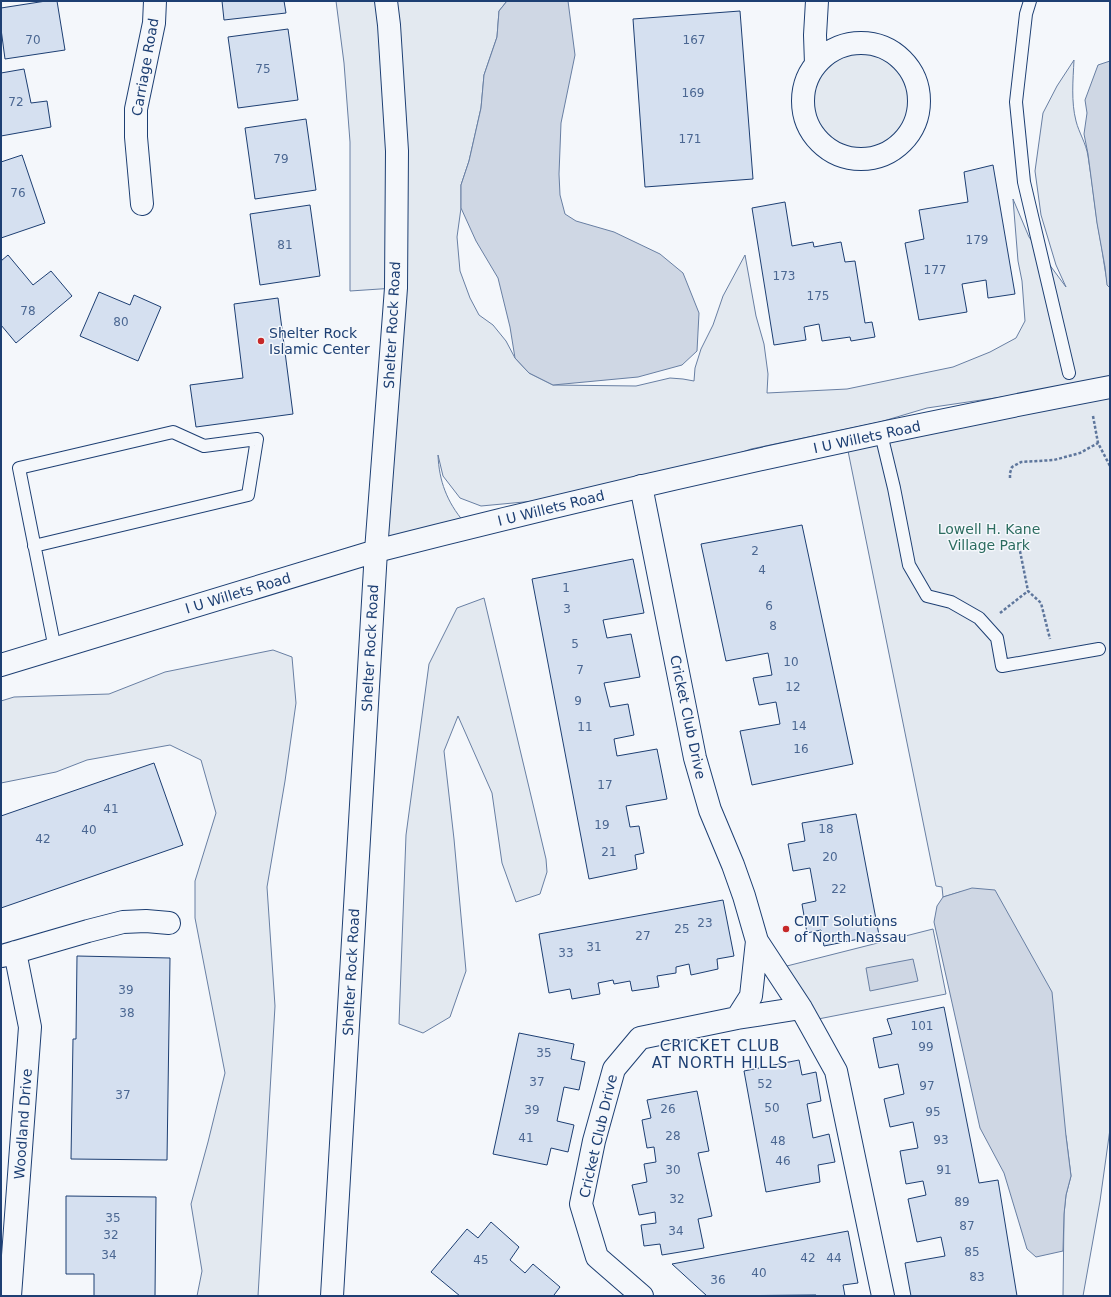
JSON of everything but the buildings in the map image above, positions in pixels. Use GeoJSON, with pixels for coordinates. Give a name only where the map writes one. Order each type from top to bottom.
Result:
{"type":"FeatureCollection","features":[{"type":"Feature","properties":{"kind":"street","name":"Carriage Road"},"geometry":{"type":"LineString","coordinates":[[142,204],[136,137],[136,109],[154,23],[155,1]]}},
{"type":"Feature","properties":{"kind":"street","name":"Shelter Rock Road"},"geometry":{"type":"LineString","coordinates":[[332,1296],[376,552],[396,288],[397,151],[389,25],[386,1]]}},
{"type":"Feature","properties":{"kind":"street"},"geometry":{"type":"LineString","coordinates":[[816,64],[828,52],[843,45],[863,42],[882,46],[899,56],[912,71],[918,89],[919,107],[914,125],[904,141],[889,152],[872,158],[853,159],[835,153],[820,143],[809,128],[803,110],[803,94],[807,78],[816,64],[815,35],[818,1]]}},
{"type":"Feature","properties":{"kind":"street","name":"I U Willets Road"},"geometry":{"type":"LineString","coordinates":[[1,665],[376,552],[471,527],[641,486],[881,434],[1110,387]]}},
{"type":"Feature","properties":{"kind":"street","name":"Cricket Club Drive"},"geometry":{"type":"LineString","coordinates":[[641,486],[699,772],[710,810],[733,865],[757,941],[802,1008],[836,1071],[884,1296]]}},
{"type":"Feature","properties":{"kind":"street"},"geometry":{"type":"LineString","coordinates":[[8,954],[88,930],[123,922],[146,921],[169,923]]}},
{"type":"Feature","properties":{"kind":"street","name":"Cricket Club Drive"},"geometry":{"type":"LineString","coordinates":[[737,1018],[751,996],[757,941]]}},
{"type":"Feature","properties":{"kind":"street","name":"Woodland Drive"},"geometry":{"type":"LineString","coordinates":[[8,954],[30,1027],[10,1296]]}},
{"type":"Feature","properties":{"kind":"street","name":"Cricket Club Drive"},"geometry":{"type":"LineString","coordinates":[[642,1296],[597,1257],[581,1204],[594,1141],[614,1068],[640,1038],[737,1018],[802,1008]]}},
{"type":"Feature","properties":{"kind":"lane"},"geometry":{"type":"LineString","coordinates":[[1030,1],[1026,14],[1016,102],[1024,182],[1070,373]]}},
{"type":"Feature","properties":{"kind":"lane"},"geometry":{"type":"LineString","coordinates":[[34,546],[248,495],[257,439],[204,446],[173,432],[19,468],[34,546],[55,649]]}},
{"type":"Feature","properties":{"kind":"lane"},"geometry":{"type":"LineString","coordinates":[[881,434],[894,488],[909,565],[927,596],[951,602],[979,618],[997,638],[1002,666],[1099,649]]}},
{"type":"Feature","properties":{"kind":"path"},"geometry":{"type":"LineString","coordinates":[[1092,410],[1098,443],[1110,466]]}},
{"type":"Feature","properties":{"kind":"path"},"geometry":{"type":"LineString","coordinates":[[1010,478],[1012,466],[1021,462],[1054,460],[1080,453],[1098,443]]}},
{"type":"Feature","properties":{"kind":"path"},"geometry":{"type":"LineString","coordinates":[[1020,551],[1028,591],[1041,603],[1046,619],[1053,657]]}},
{"type":"Feature","properties":{"kind":"path"},"geometry":{"type":"LineString","coordinates":[[985,625],[1028,591]]}},
{"type":"Feature","properties":{"kind":"green space"},"geometry":{"type":"Polygon","coordinates":[[[336,1],[507,1],[499,11],[497,37],[484,75],[481,108],[469,161],[461,185],[461,208],[457,237],[460,271],[470,298],[479,315],[493,325],[506,341],[515,358],[529,373],[553,385],[636,386],[670,378],[694,381],[695,368],[701,349],[713,325],[723,296],[745,255],[756,316],[764,344],[768,374],[767,393],[847,389],[953,367],[990,352],[1016,338],[1025,321],[1013,199],[1029,237],[1066,287],[1056,265],[1041,215],[1035,171],[1043,113],[1057,86],[1074,60],[1074,114],[1087,151],[1097,222],[1107,281],[1110,288],[1110,378],[1029,393],[927,408],[880,422],[751,449],[700,467],[545,500],[481,506],[460,498],[443,476],[438,455],[440,474],[445,491],[453,507],[464,522],[376,551],[395,288],[350,291],[350,142],[344,63],[336,1]]]}},
{"type":"Feature","properties":{"kind":"green space"},"geometry":{"type":"Polygon","coordinates":[[[861,43],[883,47],[902,60],[915,79],[919,101],[915,123],[902,142],[883,155],[861,159],[839,155],[820,142],[807,123],[803,101],[807,79],[820,60],[839,47],[861,43]]]}},
{"type":"Feature","properties":{"kind":"green space","name":"Lowell H. Kane Village Park"},"geometry":{"type":"Polygon","coordinates":[[[1110,387],[1110,1129],[1100,1201],[1083,1296],[1063,1296],[1064,1214],[1066,1195],[1071,1176],[1066,1136],[960,892],[943,897],[942,887],[936,886],[846,441],[1110,387]]]}},
{"type":"Feature","properties":{"kind":"green space"},"geometry":{"type":"Polygon","coordinates":[[[484,598],[546,859],[547,872],[540,894],[516,902],[502,863],[492,793],[458,716],[444,751],[466,971],[450,1017],[423,1033],[399,1024],[406,835],[429,664],[457,608],[484,598]]]}},
{"type":"Feature","properties":{"kind":"green space"},"geometry":{"type":"Polygon","coordinates":[[[273,650],[292,657],[296,703],[285,781],[267,887],[275,1006],[258,1296],[197,1296],[202,1271],[191,1204],[225,1073],[195,918],[195,881],[216,813],[201,760],[170,745],[87,760],[56,772],[1,783],[1,701],[14,697],[109,694],[165,672],[273,650]]]}},
{"type":"Feature","properties":{"kind":"green space"},"geometry":{"type":"Polygon","coordinates":[[[933,929],[946,994],[808,1021],[775,969],[933,929]]]}},
{"type":"Feature","properties":{"kind":"shaded area"},"geometry":{"type":"Polygon","coordinates":[[[507,1],[568,1],[575,55],[561,123],[559,174],[560,195],[565,214],[576,221],[614,232],[660,254],[683,273],[699,313],[697,351],[682,365],[638,377],[553,385],[529,373],[515,358],[510,327],[498,278],[476,241],[461,208],[461,185],[469,161],[481,108],[484,75],[497,37],[499,11],[507,1]]]}},
{"type":"Feature","properties":{"kind":"shaded area"},"geometry":{"type":"Polygon","coordinates":[[[1110,61],[1110,288],[1107,285],[1084,134],[1087,113],[1085,100],[1098,65],[1110,61]]]}},
{"type":"Feature","properties":{"kind":"shaded area"},"geometry":{"type":"Polygon","coordinates":[[[972,888],[995,890],[1052,992],[1071,1176],[1066,1195],[1063,1251],[1036,1257],[1027,1249],[1004,1173],[980,1128],[934,922],[937,906],[943,897],[972,888]]]}},
{"type":"Feature","properties":{"kind":"shaded area"},"geometry":{"type":"Polygon","coordinates":[[[913,959],[918,981],[870,991],[866,968],[913,959]]]}},
{"type":"Feature","properties":{"kind":"place","name":"Shelter Rock Islamic Center"},"geometry":{"type":"Point","coordinates":[261,341]}},
{"type":"Feature","properties":{"kind":"place","name":"CMIT Solutions of North Nassau"},"geometry":{"type":"Point","coordinates":[786,929]}},
{"type":"Feature","properties":{"kind":"district","name":"CRICKET CLUB AT NORTH HILLS"},"geometry":{"type":"Point","coordinates":[720,1054]}}]}
